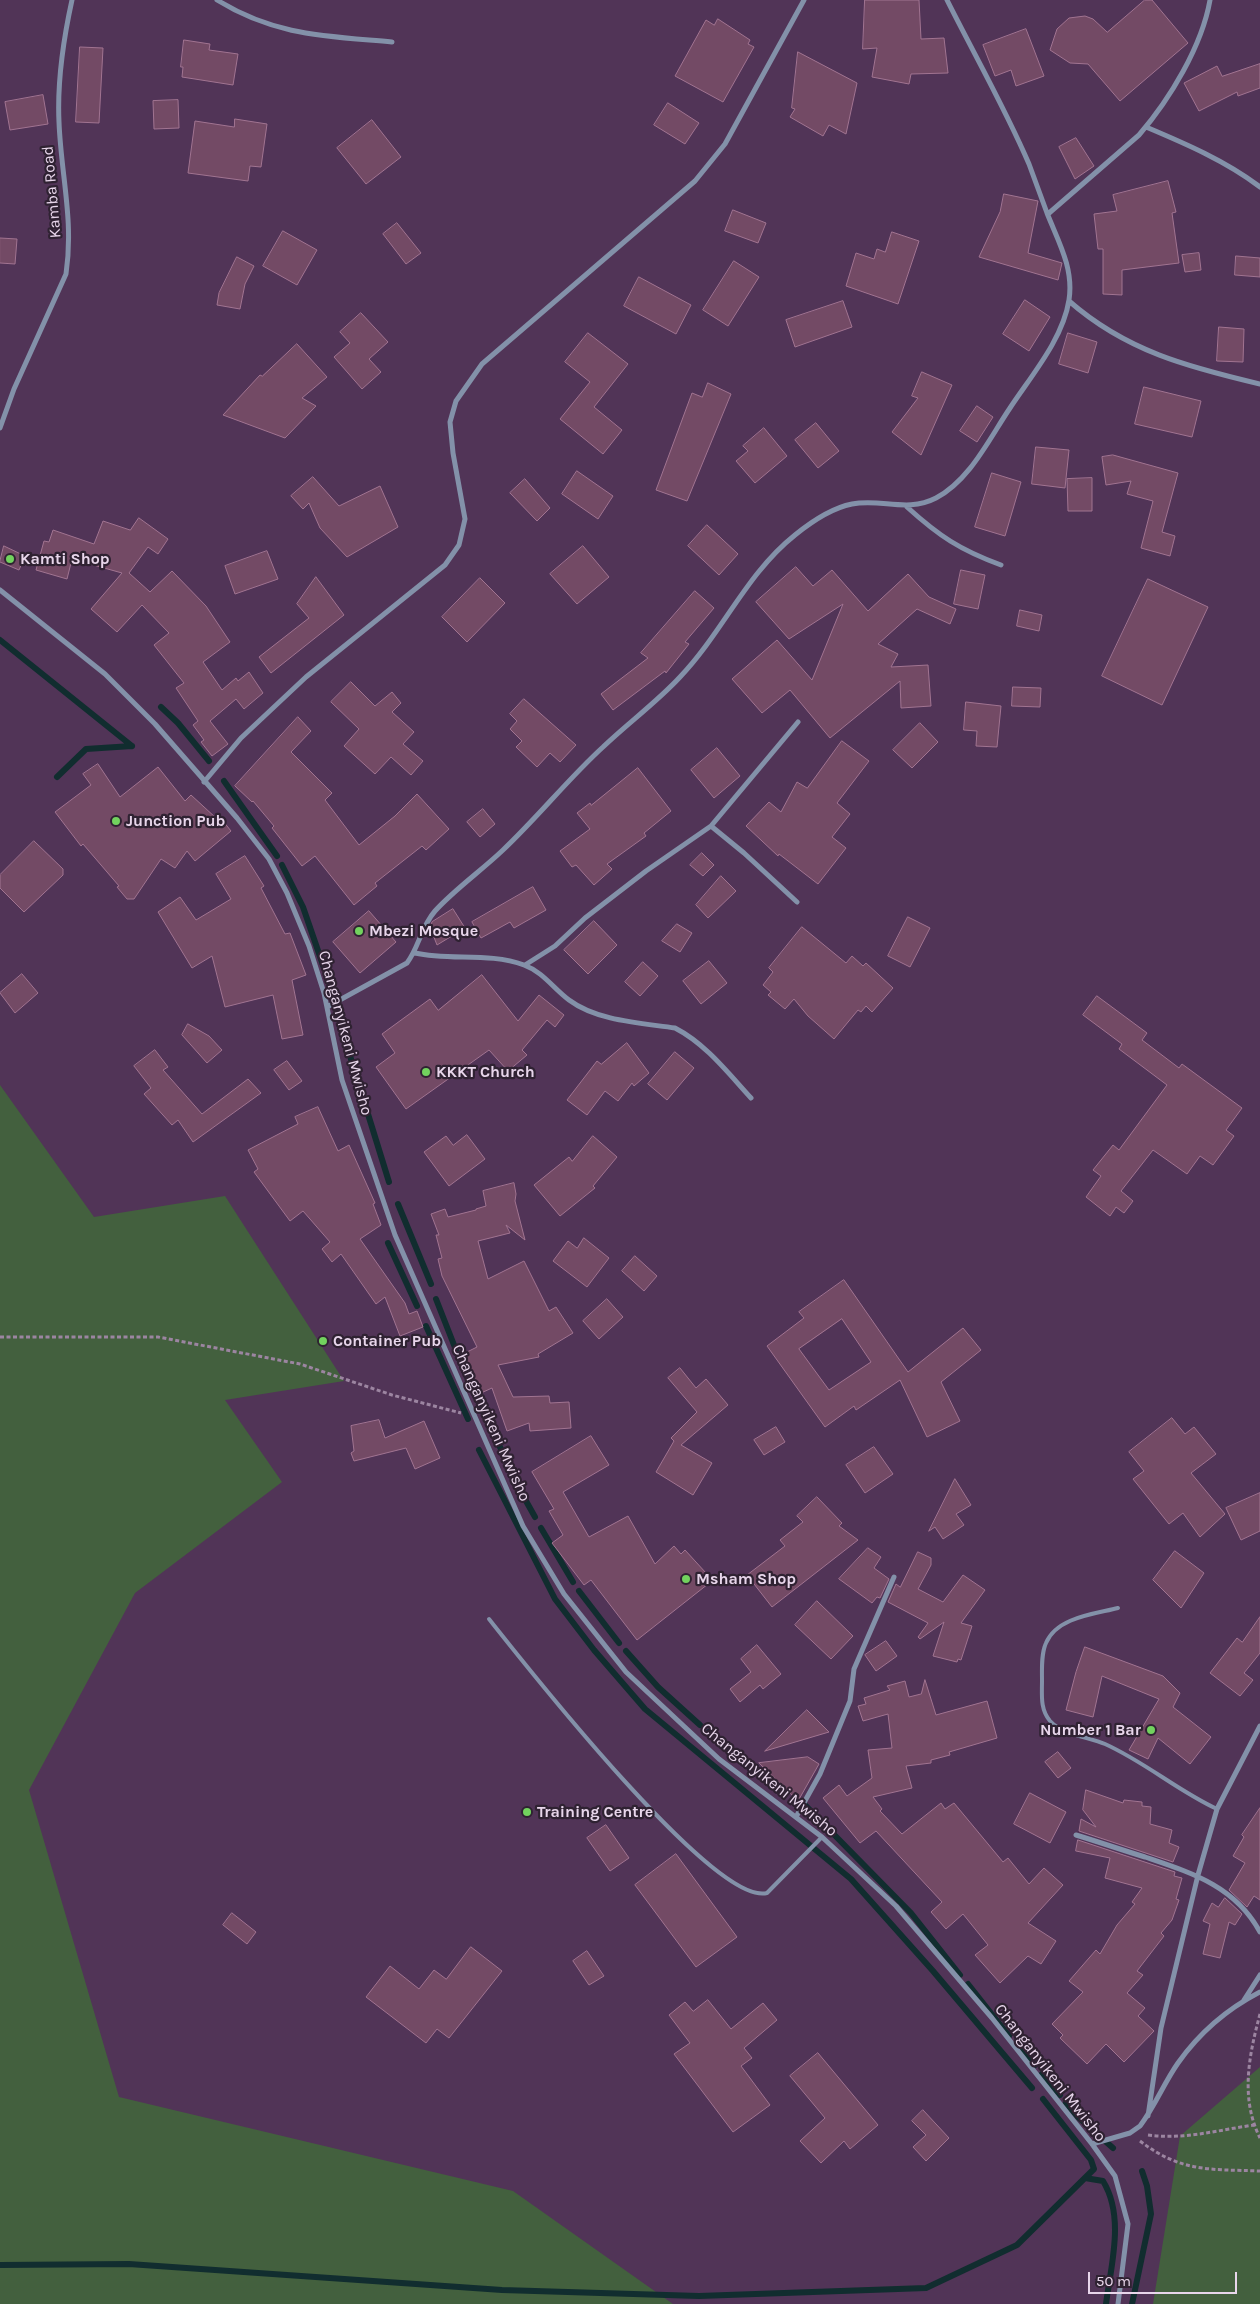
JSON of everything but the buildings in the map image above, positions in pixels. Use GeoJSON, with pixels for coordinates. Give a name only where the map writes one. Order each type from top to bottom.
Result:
{"type":"FeatureCollection","features":[{"type":"Feature","properties":{"kind":"street","name":"Kamba Road"},"geometry":{"type":"LineString","coordinates":[[0,428],[14,389],[66,274],[69,254],[69,210],[59,123],[59,74],[62,43],[72,0]]}},
{"type":"Feature","properties":{"kind":"street"},"geometry":{"type":"LineString","coordinates":[[217,0],[235,12],[275,28],[303,33],[392,42]]}},
{"type":"Feature","properties":{"kind":"street"},"geometry":{"type":"LineString","coordinates":[[204,782],[241,738],[306,677],[445,564],[459,544],[465,520],[450,422],[456,401],[482,364],[695,181],[725,144],[804,0]]}},
{"type":"Feature","properties":{"kind":"street"},"geometry":{"type":"LineString","coordinates":[[327,1007],[407,963],[414,953],[427,921],[437,909],[501,852],[600,748],[678,679],[706,648],[729,610],[758,573],[796,534],[830,512],[853,504],[874,503],[907,507],[934,499],[952,487],[968,471],[1062,325],[1069,301],[1071,280],[1065,256],[1028,164],[947,0]]}},
{"type":"Feature","properties":{"kind":"street"},"geometry":{"type":"LineString","coordinates":[[1048,214],[1146,127],[1191,56],[1207,17],[1210,0]]}},
{"type":"Feature","properties":{"kind":"street"},"geometry":{"type":"LineString","coordinates":[[1146,127],[1177,140],[1248,177],[1260,187]]}},
{"type":"Feature","properties":{"kind":"street"},"geometry":{"type":"LineString","coordinates":[[1069,301],[1088,318],[1120,338],[1164,359],[1260,384]]}},
{"type":"Feature","properties":{"kind":"street"},"geometry":{"type":"LineString","coordinates":[[907,507],[933,530],[967,553],[1001,565]]}},
{"type":"Feature","properties":{"kind":"street","name":"Changanyikeni Mwisho"},"geometry":{"type":"LineString","coordinates":[[0,590],[106,674],[155,724],[237,818],[269,859],[283,885],[309,946],[327,1007],[342,1080],[395,1235],[523,1526],[564,1594],[620,1664],[719,1759],[822,1838],[896,1906],[992,2018],[1092,2144],[1115,2176],[1128,2224],[1118,2304]]}},
{"type":"Feature","properties":{"kind":"street"},"geometry":{"type":"LineString","coordinates":[[525,965],[555,946],[585,918],[646,871],[711,826],[798,722]]}},
{"type":"Feature","properties":{"kind":"street"},"geometry":{"type":"LineString","coordinates":[[711,826],[744,853],[797,902]]}},
{"type":"Feature","properties":{"kind":"street"},"geometry":{"type":"LineString","coordinates":[[414,953],[444,958],[460,957],[507,961],[525,965],[545,977],[569,1000],[587,1010],[675,1028],[688,1035],[707,1050],[751,1098]]}},
{"type":"Feature","properties":{"kind":"street"},"geometry":{"type":"LineString","coordinates":[[796,1817],[820,1774],[850,1701],[854,1669],[894,1577]]}},
{"type":"Feature","properties":{"kind":"street"},"geometry":{"type":"LineString","coordinates":[[1148,2116],[1160,2028],[1198,1875],[1217,1808],[1260,1726]]}},
{"type":"Feature","properties":{"kind":"street"},"geometry":{"type":"LineString","coordinates":[[1076,1835],[1198,1875],[1229,1894],[1240,1905],[1260,1932]]}},
{"type":"Feature","properties":{"kind":"street"},"geometry":{"type":"LineString","coordinates":[[1244,2000],[1260,1975]]}},
{"type":"Feature","properties":{"kind":"street"},"geometry":{"type":"LineString","coordinates":[[1092,2144],[1130,2133],[1140,2126],[1148,2116],[1178,2063],[1195,2042],[1217,2019],[1244,2000],[1260,1992]]}},
{"type":"Feature","properties":{"kind":"lane"},"geometry":{"type":"LineString","coordinates":[[1118,1608],[1068,1622],[1046,1643],[1043,1656],[1042,1700],[1045,1713],[1051,1722],[1064,1730],[1112,1748],[1142,1763],[1193,1798],[1217,1808]]}},
{"type":"Feature","properties":{"kind":"lane"},"geometry":{"type":"LineString","coordinates":[[488,1619],[604,1760],[681,1840],[732,1881],[746,1889],[763,1894],[767,1893],[822,1838]]}},
{"type":"Feature","properties":{"kind":"path"},"geometry":{"type":"LineString","coordinates":[[0,1337],[158,1337],[300,1364],[392,1395],[431,1404],[476,1418]]}},
{"type":"Feature","properties":{"kind":"path"},"geometry":{"type":"LineString","coordinates":[[1260,2014],[1248,2068],[1248,2089],[1254,2125],[1260,2138]]}},
{"type":"Feature","properties":{"kind":"path"},"geometry":{"type":"LineString","coordinates":[[1130,2133],[1185,2138],[1215,2130],[1254,2125]]}},
{"type":"Feature","properties":{"kind":"path"},"geometry":{"type":"LineString","coordinates":[[1130,2133],[1156,2154],[1183,2165],[1199,2169],[1260,2171]]}},
{"type":"Feature","properties":{"kind":"green space"},"geometry":{"type":"Polygon","coordinates":[[[0,1085],[94,1217],[225,1196],[344,1381],[225,1400],[282,1482],[135,1593],[29,1790],[119,2097],[513,2191],[673,2304],[0,2304],[0,1085]]]}},
{"type":"Feature","properties":{"kind":"green space"},"geometry":{"type":"Polygon","coordinates":[[[1260,2067],[1260,2304],[1153,2304],[1180,2136],[1260,2067]]]}},
{"type":"Feature","properties":{"kind":"waterway"},"geometry":{"type":"LineString","coordinates":[[0,640],[132,746]]}},
{"type":"Feature","properties":{"kind":"waterway"},"geometry":{"type":"LineString","coordinates":[[161,707],[178,723],[209,761]]}},
{"type":"Feature","properties":{"kind":"waterway"},"geometry":{"type":"LineString","coordinates":[[57,777],[86,749],[132,746]]}},
{"type":"Feature","properties":{"kind":"waterway"},"geometry":{"type":"LineString","coordinates":[[224,781],[277,856]]}},
{"type":"Feature","properties":{"kind":"waterway"},"geometry":{"type":"LineString","coordinates":[[282,865],[303,907],[324,968]]}},
{"type":"Feature","properties":{"kind":"waterway"},"geometry":{"type":"LineString","coordinates":[[346,1043],[389,1182]]}},
{"type":"Feature","properties":{"kind":"waterway"},"geometry":{"type":"LineString","coordinates":[[398,1204],[431,1284]]}},
{"type":"Feature","properties":{"kind":"waterway"},"geometry":{"type":"LineString","coordinates":[[388,1243],[417,1306]]}},
{"type":"Feature","properties":{"kind":"waterway"},"geometry":{"type":"LineString","coordinates":[[436,1299],[463,1368],[487,1420]]}},
{"type":"Feature","properties":{"kind":"waterway"},"geometry":{"type":"LineString","coordinates":[[426,1326],[468,1419]]}},
{"type":"Feature","properties":{"kind":"waterway"},"geometry":{"type":"LineString","coordinates":[[493,1432],[513,1475]]}},
{"type":"Feature","properties":{"kind":"waterway"},"geometry":{"type":"LineString","coordinates":[[479,1450],[555,1599],[594,1650],[645,1709],[851,1879],[933,1971],[1032,2088]]}},
{"type":"Feature","properties":{"kind":"waterway"},"geometry":{"type":"LineString","coordinates":[[517,1485],[535,1517]]}},
{"type":"Feature","properties":{"kind":"waterway"},"geometry":{"type":"LineString","coordinates":[[541,1528],[573,1582]]}},
{"type":"Feature","properties":{"kind":"waterway"},"geometry":{"type":"LineString","coordinates":[[579,1591],[619,1643]]}},
{"type":"Feature","properties":{"kind":"waterway"},"geometry":{"type":"LineString","coordinates":[[626,1651],[658,1687],[700,1725]]}},
{"type":"Feature","properties":{"kind":"waterway"},"geometry":{"type":"LineString","coordinates":[[709,1732],[745,1761]]}},
{"type":"Feature","properties":{"kind":"waterway"},"geometry":{"type":"LineString","coordinates":[[806,1806],[911,1913],[960,1975]]}},
{"type":"Feature","properties":{"kind":"waterway"},"geometry":{"type":"LineString","coordinates":[[968,1984],[1009,2036]]}},
{"type":"Feature","properties":{"kind":"waterway"},"geometry":{"type":"LineString","coordinates":[[1016,2043],[1035,2065]]}},
{"type":"Feature","properties":{"kind":"waterway"},"geometry":{"type":"LineString","coordinates":[[1042,2074],[1060,2095]]}},
{"type":"Feature","properties":{"kind":"waterway"},"geometry":{"type":"LineString","coordinates":[[0,2265],[129,2264],[502,2290],[699,2296],[926,2288],[1017,2245],[1094,2169],[1091,2160],[1043,2099]]}},
{"type":"Feature","properties":{"kind":"waterway"},"geometry":{"type":"LineString","coordinates":[[1066,2103],[1078,2117],[1113,2148]]}},
{"type":"Feature","properties":{"kind":"waterway"},"geometry":{"type":"LineString","coordinates":[[1132,2304],[1151,2214],[1147,2186],[1142,2171]]}},
{"type":"Feature","properties":{"kind":"waterway"},"geometry":{"type":"LineString","coordinates":[[1085,2178],[1103,2181],[1110,2195],[1113,2210],[1115,2241],[1106,2304]]}},
{"type":"Feature","properties":{"kind":"place","name":"Kamti Shop"},"geometry":{"type":"Point","coordinates":[10,559]}},
{"type":"Feature","properties":{"kind":"place","name":"Junction Pub"},"geometry":{"type":"Point","coordinates":[116,821]}},
{"type":"Feature","properties":{"kind":"place","name":"Mbezi Mosque"},"geometry":{"type":"Point","coordinates":[359,931]}},
{"type":"Feature","properties":{"kind":"place","name":"KKKT Church"},"geometry":{"type":"Point","coordinates":[426,1072]}},
{"type":"Feature","properties":{"kind":"place","name":"Container Pub"},"geometry":{"type":"Point","coordinates":[323,1341]}},
{"type":"Feature","properties":{"kind":"place","name":"Msham Shop"},"geometry":{"type":"Point","coordinates":[686,1579]}},
{"type":"Feature","properties":{"kind":"place","name":"Number 1 Bar"},"geometry":{"type":"Point","coordinates":[1151,1730]}},
{"type":"Feature","properties":{"kind":"place","name":"Training Centre"},"geometry":{"type":"Point","coordinates":[527,1812]}}]}
